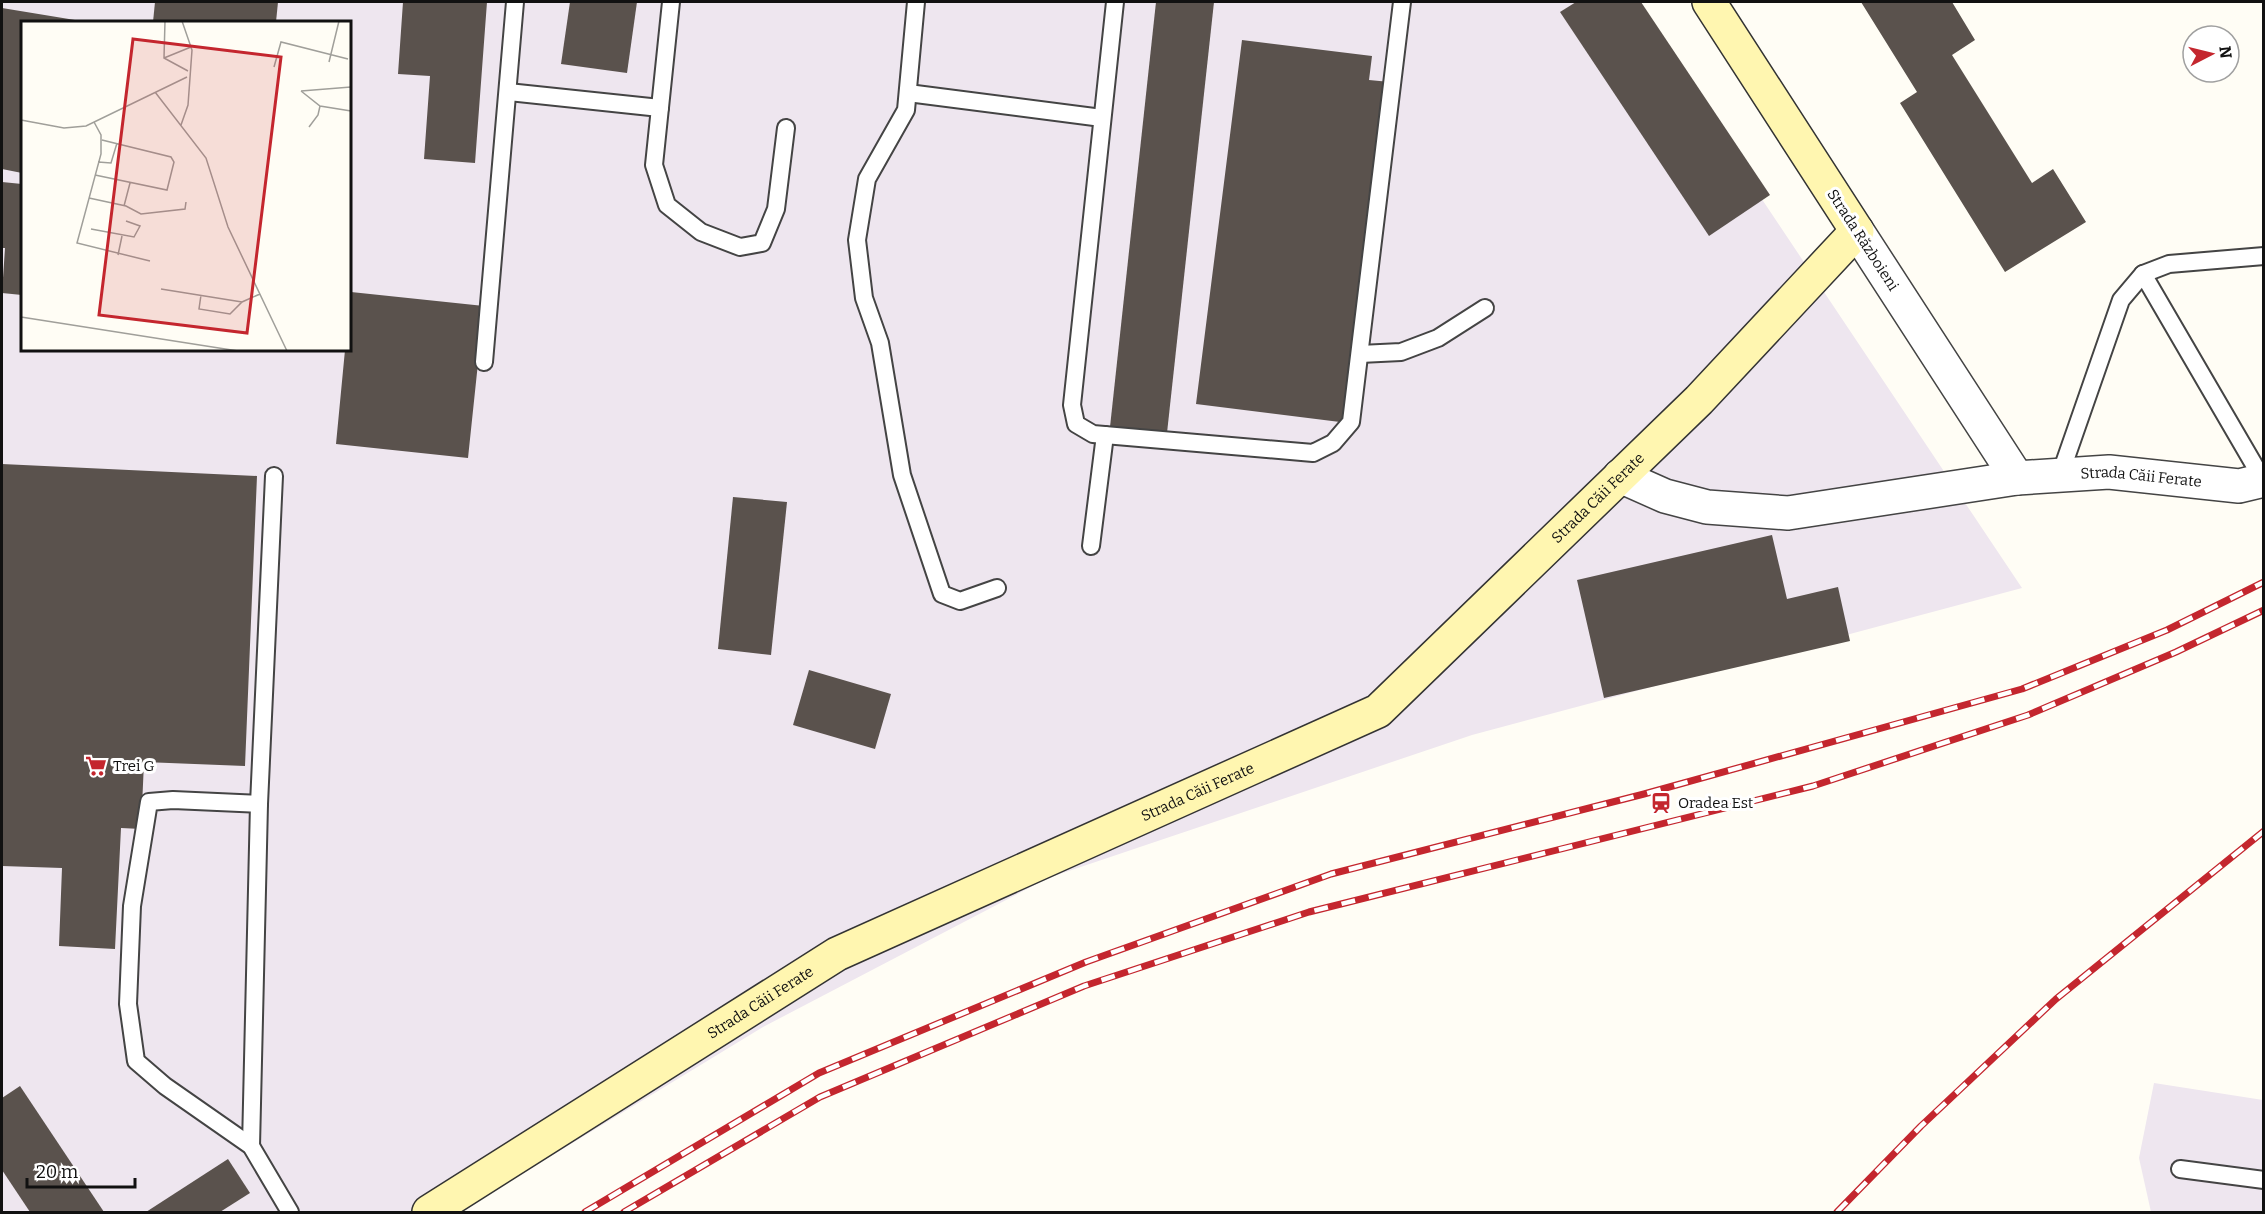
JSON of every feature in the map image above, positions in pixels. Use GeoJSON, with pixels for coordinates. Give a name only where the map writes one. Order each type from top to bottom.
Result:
{"type":"FeatureCollection","features":[{"type":"Feature","properties":{"kind":"street","name":"Strada Războieni"},"geometry":{"type":"LineString","coordinates":[[1709,2],[2017,478]]}},
{"type":"Feature","properties":{"kind":"street","name":"Strada Căii Ferate"},"geometry":{"type":"LineString","coordinates":[[429,1212],[837,954],[1378,711],[1699,400],[1857,231]]}},
{"type":"Feature","properties":{"kind":"street","name":"Strada Căii Ferate"},"geometry":{"type":"LineString","coordinates":[[1620,476],[1665,496],[1707,507],[1788,513],[2017,478],[2060,475],[2109,472],[2239,486],[2263,480]]}},
{"type":"Feature","properties":{"kind":"lane"},"geometry":{"type":"LineString","coordinates":[[484,362],[515,2]]}},
{"type":"Feature","properties":{"kind":"lane"},"geometry":{"type":"LineString","coordinates":[[671,2],[654,165],[667,205],[701,232],[740,247],[762,243],[776,209],[786,128]]}},
{"type":"Feature","properties":{"kind":"lane"},"geometry":{"type":"LineString","coordinates":[[916,2],[906,110],[867,179],[857,240],[864,298],[880,343],[902,475],[942,594],[960,601],[997,588]]}},
{"type":"Feature","properties":{"kind":"lane"},"geometry":{"type":"LineString","coordinates":[[1115,2],[1072,405],[1076,424],[1093,434],[1313,453],[1333,443],[1351,423],[1402,2]]}},
{"type":"Feature","properties":{"kind":"lane"},"geometry":{"type":"LineString","coordinates":[[508,92],[660,108]]}},
{"type":"Feature","properties":{"kind":"lane"},"geometry":{"type":"LineString","coordinates":[[908,93],[1102,118]]}},
{"type":"Feature","properties":{"kind":"lane"},"geometry":{"type":"LineString","coordinates":[[2060,475],[2121,300],[2143,274],[2169,264],[2264,256]]}},
{"type":"Feature","properties":{"kind":"lane"},"geometry":{"type":"LineString","coordinates":[[2143,274],[2263,480]]}},
{"type":"Feature","properties":{"kind":"lane"},"geometry":{"type":"LineString","coordinates":[[1360,354],[1401,352],[1438,338],[1485,308]]}},
{"type":"Feature","properties":{"kind":"lane"},"geometry":{"type":"LineString","coordinates":[[1091,546],[1105,435]]}},
{"type":"Feature","properties":{"kind":"lane"},"geometry":{"type":"LineString","coordinates":[[251,1146],[259,804],[274,476]]}},
{"type":"Feature","properties":{"kind":"lane"},"geometry":{"type":"LineString","coordinates":[[259,804],[173,800],[150,802],[132,906],[128,1004],[136,1061],[165,1086],[251,1146],[290,1212]]}},
{"type":"Feature","properties":{"kind":"lane"},"geometry":{"type":"LineString","coordinates":[[2180,1169],[2264,1180]]}},
{"type":"Feature","properties":{"kind":"shaded area"},"geometry":{"type":"Polygon","coordinates":[[[2,2],[1630,2],[2022,588],[1472,735],[1048,878],[763,1027],[459,1212],[2,1212],[2,2]]]}},
{"type":"Feature","properties":{"kind":"shaded area"},"geometry":{"type":"Polygon","coordinates":[[[2154,1083],[2263,1100],[2263,1212],[2151,1212],[2139,1158],[2154,1083]]]}},
{"type":"Feature","properties":{"kind":"building"},"geometry":{"type":"Polygon","coordinates":[[[155,2],[278,2],[276,21],[153,21],[155,2]]]}},
{"type":"Feature","properties":{"kind":"building"},"geometry":{"type":"Polygon","coordinates":[[[403,2],[487,2],[475,163],[424,159],[430,76],[398,74],[403,2]]]}},
{"type":"Feature","properties":{"kind":"building"},"geometry":{"type":"Polygon","coordinates":[[[570,2],[637,2],[627,73],[561,64],[570,2]]]}},
{"type":"Feature","properties":{"kind":"building"},"geometry":{"type":"Polygon","coordinates":[[[1156,2],[1214,2],[1167,433],[1110,427],[1156,2]]]}},
{"type":"Feature","properties":{"kind":"building"},"geometry":{"type":"Polygon","coordinates":[[[1576,2],[1641,2],[1770,195],[1709,236],[1560,12],[1576,2]]]}},
{"type":"Feature","properties":{"kind":"building"},"geometry":{"type":"Polygon","coordinates":[[[1861,2],[1952,2],[1975,40],[1952,55],[2032,183],[2053,169],[2086,222],[2005,272],[1900,103],[1917,92],[1861,2]]]}},
{"type":"Feature","properties":{"kind":"building"},"geometry":{"type":"Polygon","coordinates":[[[2,8],[81,21],[21,21],[21,173],[2,169],[2,8]]]}},
{"type":"Feature","properties":{"kind":"building"},"geometry":{"type":"Polygon","coordinates":[[[1242,40],[1372,56],[1369,80],[1390,82],[1348,423],[1196,404],[1242,40]]]}},
{"type":"Feature","properties":{"kind":"building"},"geometry":{"type":"Polygon","coordinates":[[[2,182],[21,184],[21,295],[2,293],[5,248],[2,248],[2,182]]]}},
{"type":"Feature","properties":{"kind":"building"},"geometry":{"type":"Polygon","coordinates":[[[351,292],[484,306],[468,458],[336,444],[345,351],[351,351],[351,292]]]}},
{"type":"Feature","properties":{"kind":"building"},"geometry":{"type":"Polygon","coordinates":[[[2,464],[257,476],[245,766],[144,762],[141,829],[121,828],[115,949],[59,946],[62,868],[2,866],[2,464]]]}},
{"type":"Feature","properties":{"kind":"building"},"geometry":{"type":"Polygon","coordinates":[[[733,497],[787,502],[771,655],[718,649],[733,497]]]}},
{"type":"Feature","properties":{"kind":"building"},"geometry":{"type":"Polygon","coordinates":[[[1772,535],[1787,599],[1838,587],[1850,641],[1604,698],[1577,580],[1772,535]]]}},
{"type":"Feature","properties":{"kind":"building"},"geometry":{"type":"Polygon","coordinates":[[[809,670],[891,694],[875,749],[793,725],[809,670]]]}},
{"type":"Feature","properties":{"kind":"building"},"geometry":{"type":"Polygon","coordinates":[[[20,1086],[104,1212],[30,1212],[2,1170],[2,1098],[20,1086]]]}},
{"type":"Feature","properties":{"kind":"building"},"geometry":{"type":"Polygon","coordinates":[[[228,1159],[250,1193],[220,1212],[146,1212],[228,1159]]]}},
{"type":"Feature","properties":{"kind":"railway"},"geometry":{"type":"LineString","coordinates":[[585,1212],[819,1073],[1086,962],[1331,874],[1644,794],[2022,689],[2167,630],[2264,582]]}},
{"type":"Feature","properties":{"kind":"railway"},"geometry":{"type":"LineString","coordinates":[[624,1212],[820,1097],[1084,986],[1309,912],[1813,786],[2028,715],[2176,652],[2264,610]]}},
{"type":"Feature","properties":{"kind":"railway"},"geometry":{"type":"LineString","coordinates":[[1837,1212],[1921,1126],[2056,999],[2264,831]]}},
{"type":"Feature","properties":{"kind":"place","name":"Trei G"},"geometry":{"type":"Point","coordinates":[96,766]}},
{"type":"Feature","properties":{"kind":"place","name":"Oradea Est"},"geometry":{"type":"Point","coordinates":[1661,803]}}]}
